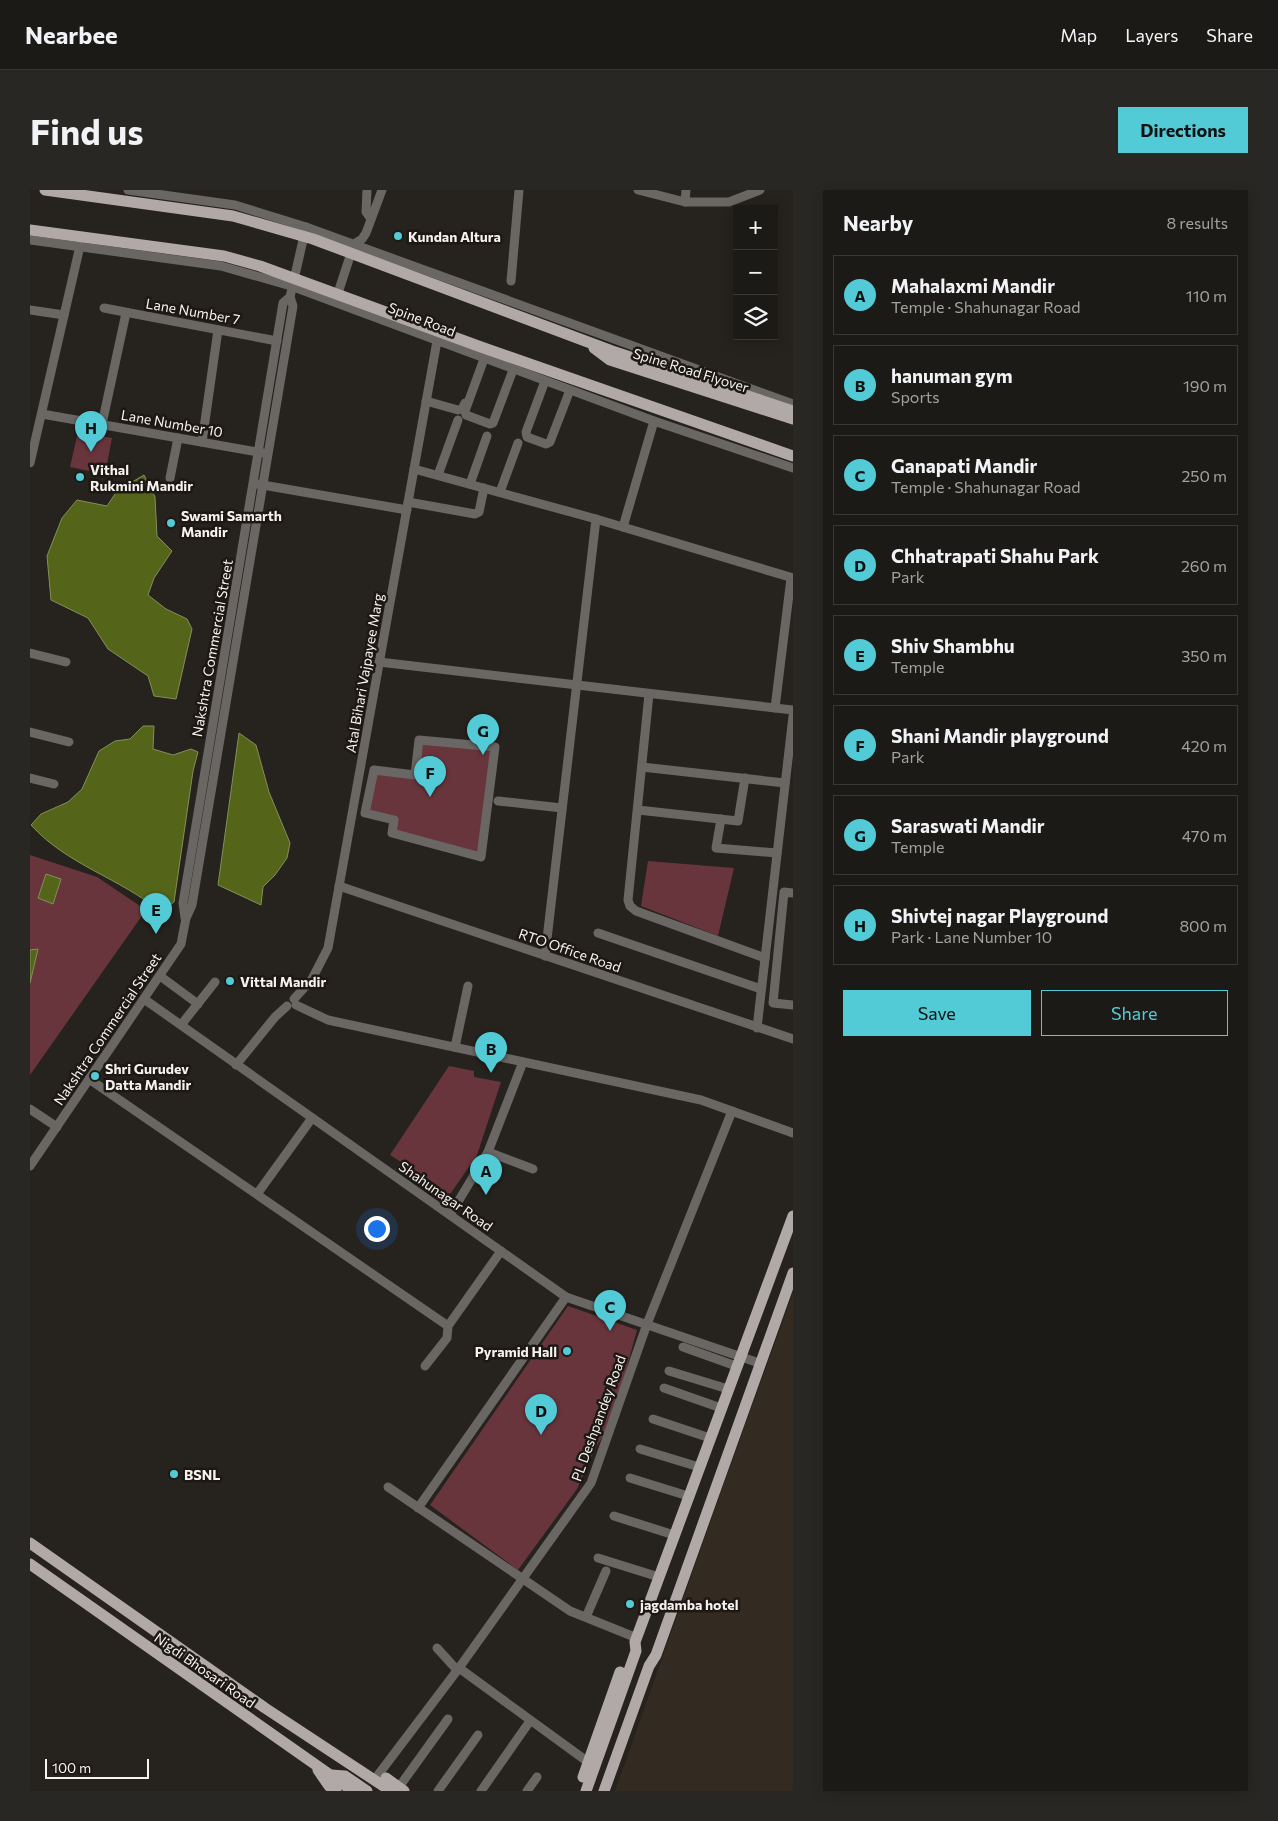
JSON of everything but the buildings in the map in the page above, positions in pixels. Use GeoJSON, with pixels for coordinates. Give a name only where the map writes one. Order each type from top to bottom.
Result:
{"type":"FeatureCollection","features":[{"type":"Feature","properties":{"kind":"main road"},"geometry":{"type":"LineString","coordinates":[[45,190],[233,216],[305,232],[585,341],[793,411]]}},
{"type":"Feature","properties":{"kind":"main road","name":"Spine Road"},"geometry":{"type":"LineString","coordinates":[[30,230],[224,256],[292,282],[338,293],[481,347],[793,456]]}},
{"type":"Feature","properties":{"kind":"main road","name":"Spine Road Flyover"},"geometry":{"type":"LineString","coordinates":[[585,341],[610,360],[793,419]]}},
{"type":"Feature","properties":{"kind":"main road"},"geometry":{"type":"LineString","coordinates":[[586,1791],[688,1496],[793,1216]]}},
{"type":"Feature","properties":{"kind":"main road"},"geometry":{"type":"LineString","coordinates":[[604,1791],[649,1666],[656,1655],[759,1363],[793,1274]]}},
{"type":"Feature","properties":{"kind":"main road","name":"Nigdi Bhosari Road"},"geometry":{"type":"LineString","coordinates":[[30,1543],[273,1713],[358,1770],[398,1790]]}},
{"type":"Feature","properties":{"kind":"main road","name":"Nigdi Bhosari Road"},"geometry":{"type":"LineString","coordinates":[[30,1564],[312,1763],[330,1775],[345,1776],[367,1791]]}},
{"type":"Feature","properties":{"kind":"main road"},"geometry":{"type":"LineString","coordinates":[[578,1791],[628,1649],[636,1643]]}},
{"type":"Feature","properties":{"kind":"main road"},"geometry":{"type":"LineString","coordinates":[[610,1791],[656,1666],[656,1655]]}},
{"type":"Feature","properties":{"kind":"main road"},"geometry":{"type":"LineString","coordinates":[[312,1763],[329,1786],[336,1791]]}},
{"type":"Feature","properties":{"kind":"main road"},"geometry":{"type":"LineString","coordinates":[[358,1770],[378,1775],[398,1790]]}},
{"type":"Feature","properties":{"kind":"main road"},"geometry":{"type":"LineString","coordinates":[[330,1775],[353,1791]]}},
{"type":"Feature","properties":{"kind":"street"},"geometry":{"type":"LineString","coordinates":[[128,190],[150,191],[235,206],[305,232]]}},
{"type":"Feature","properties":{"kind":"street"},"geometry":{"type":"LineString","coordinates":[[367,190],[366,212],[371,219]]}},
{"type":"Feature","properties":{"kind":"street"},"geometry":{"type":"LineString","coordinates":[[338,293],[352,249],[362,239],[382,190]]}},
{"type":"Feature","properties":{"kind":"street"},"geometry":{"type":"LineString","coordinates":[[511,281],[519,190]]}},
{"type":"Feature","properties":{"kind":"street"},"geometry":{"type":"LineString","coordinates":[[638,190],[685,202],[729,202],[760,190]]}},
{"type":"Feature","properties":{"kind":"street"},"geometry":{"type":"LineString","coordinates":[[685,202],[686,190]]}},
{"type":"Feature","properties":{"kind":"street","name":"Nakshtra Commercial Street"},"geometry":{"type":"LineString","coordinates":[[263,453],[293,306],[290,297],[292,282],[305,232]]}},
{"type":"Feature","properties":{"kind":"street","name":"Spine Road"},"geometry":{"type":"LineString","coordinates":[[30,240],[222,266],[292,282],[483,359],[654,421],[793,468]]}},
{"type":"Feature","properties":{"kind":"street"},"geometry":{"type":"LineString","coordinates":[[30,463],[80,246]]}},
{"type":"Feature","properties":{"kind":"street"},"geometry":{"type":"LineString","coordinates":[[352,249],[500,299],[793,404]]}},
{"type":"Feature","properties":{"kind":"street","name":"Nakshtra Commercial Street"},"geometry":{"type":"LineString","coordinates":[[30,1166],[181,944],[186,918],[183,903],[258,484],[283,303],[290,297]]}},
{"type":"Feature","properties":{"kind":"street","name":"Lane Number 7"},"geometry":{"type":"LineString","coordinates":[[104,308],[277,341]]}},
{"type":"Feature","properties":{"kind":"street"},"geometry":{"type":"LineString","coordinates":[[30,310],[64,315]]}},
{"type":"Feature","properties":{"kind":"street"},"geometry":{"type":"LineString","coordinates":[[102,424],[126,313]]}},
{"type":"Feature","properties":{"kind":"street"},"geometry":{"type":"LineString","coordinates":[[202,442],[218,330]]}},
{"type":"Feature","properties":{"kind":"street","name":"Atal Bihari Vajpayee Marg"},"geometry":{"type":"LineString","coordinates":[[236,1065],[274,1017],[293,1003],[312,979],[322,964],[328,948],[437,341]]}},
{"type":"Feature","properties":{"kind":"street"},"geometry":{"type":"LineString","coordinates":[[483,359],[464,411],[466,415],[490,424],[493,423],[513,370]]}},
{"type":"Feature","properties":{"kind":"street"},"geometry":{"type":"LineString","coordinates":[[426,401],[458,410],[462,409],[483,359]]}},
{"type":"Feature","properties":{"kind":"street"},"geometry":{"type":"LineString","coordinates":[[545,381],[526,432],[527,437],[546,444],[550,442],[570,390]]}},
{"type":"Feature","properties":{"kind":"street","name":"Lane Number 10"},"geometry":{"type":"LineString","coordinates":[[42,414],[263,453]]}},
{"type":"Feature","properties":{"kind":"street"},"geometry":{"type":"LineString","coordinates":[[623,527],[654,421]]}},
{"type":"Feature","properties":{"kind":"street"},"geometry":{"type":"LineString","coordinates":[[440,476],[460,423]]}},
{"type":"Feature","properties":{"kind":"street"},"geometry":{"type":"LineString","coordinates":[[470,484],[487,436]]}},
{"type":"Feature","properties":{"kind":"street"},"geometry":{"type":"LineString","coordinates":[[170,478],[178,438]]}},
{"type":"Feature","properties":{"kind":"street"},"geometry":{"type":"LineString","coordinates":[[500,492],[518,443]]}},
{"type":"Feature","properties":{"kind":"street"},"geometry":{"type":"LineString","coordinates":[[414,469],[596,519],[792,578],[774,708]]}},
{"type":"Feature","properties":{"kind":"street"},"geometry":{"type":"LineString","coordinates":[[258,484],[474,514],[479,512],[484,488]]}},
{"type":"Feature","properties":{"kind":"street"},"geometry":{"type":"LineString","coordinates":[[545,956],[596,519]]}},
{"type":"Feature","properties":{"kind":"street"},"geometry":{"type":"LineString","coordinates":[[30,653],[66,662]]}},
{"type":"Feature","properties":{"kind":"street"},"geometry":{"type":"LineString","coordinates":[[379,662],[793,710]]}},
{"type":"Feature","properties":{"kind":"street"},"geometry":{"type":"LineString","coordinates":[[649,694],[628,900],[630,906],[636,911],[765,958]]}},
{"type":"Feature","properties":{"kind":"street"},"geometry":{"type":"LineString","coordinates":[[757,1028],[793,716]]}},
{"type":"Feature","properties":{"kind":"street"},"geometry":{"type":"LineString","coordinates":[[30,732],[69,742]]}},
{"type":"Feature","properties":{"kind":"street"},"geometry":{"type":"LineString","coordinates":[[419,740],[495,747],[481,857],[392,833],[394,820],[365,813],[374,770],[415,775],[419,740]]}},
{"type":"Feature","properties":{"kind":"street"},"geometry":{"type":"LineString","coordinates":[[642,767],[785,783]]}},
{"type":"Feature","properties":{"kind":"street"},"geometry":{"type":"LineString","coordinates":[[30,778],[54,784]]}},
{"type":"Feature","properties":{"kind":"street"},"geometry":{"type":"LineString","coordinates":[[638,810],[738,821],[745,778]]}},
{"type":"Feature","properties":{"kind":"street"},"geometry":{"type":"LineString","coordinates":[[498,801],[562,808]]}},
{"type":"Feature","properties":{"kind":"street"},"geometry":{"type":"LineString","coordinates":[[720,819],[716,848],[777,852]]}},
{"type":"Feature","properties":{"kind":"street","name":"RTO Office Road"},"geometry":{"type":"LineString","coordinates":[[339,886],[793,1039]]}},
{"type":"Feature","properties":{"kind":"street"},"geometry":{"type":"LineString","coordinates":[[793,893],[784,892],[773,1003],[793,1005]]}},
{"type":"Feature","properties":{"kind":"street"},"geometry":{"type":"LineString","coordinates":[[598,933],[761,989]]}},
{"type":"Feature","properties":{"kind":"street"},"geometry":{"type":"LineString","coordinates":[[160,976],[198,1004]]}},
{"type":"Feature","properties":{"kind":"street"},"geometry":{"type":"LineString","coordinates":[[182,1026],[215,982]]}},
{"type":"Feature","properties":{"kind":"street"},"geometry":{"type":"LineString","coordinates":[[455,1047],[468,986]]}},
{"type":"Feature","properties":{"kind":"street","name":"Shahunagar Road"},"geometry":{"type":"LineString","coordinates":[[144,999],[566,1297],[647,1324],[738,1361],[759,1363]]}},
{"type":"Feature","properties":{"kind":"street"},"geometry":{"type":"LineString","coordinates":[[293,1003],[328,1020],[701,1100],[793,1133]]}},
{"type":"Feature","properties":{"kind":"street"},"geometry":{"type":"LineString","coordinates":[[450,1215],[488,1152],[523,1062]]}},
{"type":"Feature","properties":{"kind":"street"},"geometry":{"type":"LineString","coordinates":[[89,1079],[448,1326]]}},
{"type":"Feature","properties":{"kind":"street"},"geometry":{"type":"LineString","coordinates":[[30,1108],[57,1127]]}},
{"type":"Feature","properties":{"kind":"street","name":"PL Deshpandey Road"},"geometry":{"type":"LineString","coordinates":[[378,1775],[458,1669],[591,1483],[647,1324],[732,1111]]}},
{"type":"Feature","properties":{"kind":"street"},"geometry":{"type":"LineString","coordinates":[[256,1194],[312,1118]]}},
{"type":"Feature","properties":{"kind":"street"},"geometry":{"type":"LineString","coordinates":[[488,1152],[533,1169]]}},
{"type":"Feature","properties":{"kind":"street"},"geometry":{"type":"LineString","coordinates":[[425,1366],[447,1338],[448,1326],[501,1251]]}},
{"type":"Feature","properties":{"kind":"street"},"geometry":{"type":"LineString","coordinates":[[418,1508],[566,1297]]}},
{"type":"Feature","properties":{"kind":"street"},"geometry":{"type":"LineString","coordinates":[[683,1347],[738,1361]]}},
{"type":"Feature","properties":{"kind":"street"},"geometry":{"type":"LineString","coordinates":[[669,1371],[728,1389]]}},
{"type":"Feature","properties":{"kind":"street"},"geometry":{"type":"LineString","coordinates":[[664,1388],[721,1408]]}},
{"type":"Feature","properties":{"kind":"street"},"geometry":{"type":"LineString","coordinates":[[653,1419],[710,1438]]}},
{"type":"Feature","properties":{"kind":"street"},"geometry":{"type":"LineString","coordinates":[[640,1448],[699,1467]]}},
{"type":"Feature","properties":{"kind":"street"},"geometry":{"type":"LineString","coordinates":[[630,1478],[688,1496]]}},
{"type":"Feature","properties":{"kind":"street"},"geometry":{"type":"LineString","coordinates":[[388,1487],[570,1611],[586,1617],[636,1643]]}},
{"type":"Feature","properties":{"kind":"street"},"geometry":{"type":"LineString","coordinates":[[614,1516],[674,1535]]}},
{"type":"Feature","properties":{"kind":"street"},"geometry":{"type":"LineString","coordinates":[[598,1558],[659,1577]]}},
{"type":"Feature","properties":{"kind":"street"},"geometry":{"type":"LineString","coordinates":[[586,1617],[606,1571]]}},
{"type":"Feature","properties":{"kind":"street"},"geometry":{"type":"LineString","coordinates":[[437,1648],[458,1669],[588,1762]]}},
{"type":"Feature","properties":{"kind":"street"},"geometry":{"type":"LineString","coordinates":[[398,1790],[448,1719]]}},
{"type":"Feature","properties":{"kind":"street"},"geometry":{"type":"LineString","coordinates":[[481,1791],[530,1721]]}},
{"type":"Feature","properties":{"kind":"street"},"geometry":{"type":"LineString","coordinates":[[438,1791],[478,1735]]}},
{"type":"Feature","properties":{"kind":"street"},"geometry":{"type":"LineString","coordinates":[[527,1791],[537,1777]]}},
{"type":"Feature","properties":{"kind":"shaded area"},"geometry":{"type":"Polygon","coordinates":[[[78,432],[112,438],[106,469],[100,467],[99,473],[70,467],[78,432]]]}},
{"type":"Feature","properties":{"kind":"shaded area"},"geometry":{"type":"Polygon","coordinates":[[[144,475],[155,497],[157,536],[172,551],[154,578],[148,595],[166,609],[187,619],[192,629],[176,699],[154,696],[148,676],[108,649],[88,618],[51,600],[47,556],[62,518],[77,500],[107,506],[117,491],[144,475]]]}},
{"type":"Feature","properties":{"kind":"shaded area"},"geometry":{"type":"Polygon","coordinates":[[[143,726],[154,726],[153,749],[173,755],[191,749],[198,752],[193,771],[174,902],[161,912],[145,900],[61,851],[31,825],[41,814],[68,802],[82,789],[99,751],[115,741],[130,739],[143,726]]]}},
{"type":"Feature","properties":{"kind":"shaded area"},"geometry":{"type":"Polygon","coordinates":[[[239,733],[256,745],[269,792],[290,843],[287,858],[275,875],[263,887],[261,905],[218,885],[239,733]]]}},
{"type":"Feature","properties":{"kind":"shaded area"},"geometry":{"type":"Polygon","coordinates":[[[419,740],[495,747],[481,857],[392,833],[394,820],[368,817],[377,772],[414,778],[419,740]]]}},
{"type":"Feature","properties":{"kind":"shaded area"},"geometry":{"type":"Polygon","coordinates":[[[30,855],[97,877],[146,910],[30,1075],[30,855]]]}},
{"type":"Feature","properties":{"kind":"shaded area"},"geometry":{"type":"Polygon","coordinates":[[[648,861],[734,868],[718,936],[641,906],[648,861]]]}},
{"type":"Feature","properties":{"kind":"shaded area"},"geometry":{"type":"Polygon","coordinates":[[[46,874],[61,879],[53,904],[38,898],[46,874]]]}},
{"type":"Feature","properties":{"kind":"shaded area"},"geometry":{"type":"Polygon","coordinates":[[[38,949],[30,983],[30,950],[38,949]]]}},
{"type":"Feature","properties":{"kind":"shaded area"},"geometry":{"type":"Polygon","coordinates":[[[449,1066],[474,1071],[474,1077],[501,1082],[477,1155],[451,1193],[446,1197],[439,1197],[395,1169],[401,1162],[390,1155],[449,1066]]]}},
{"type":"Feature","properties":{"kind":"shaded area"},"geometry":{"type":"Polygon","coordinates":[[[793,1293],[793,1791],[615,1791],[727,1475],[793,1293]]]}},
{"type":"Feature","properties":{"kind":"shaded area"},"geometry":{"type":"Polygon","coordinates":[[[568,1306],[637,1330],[612,1421],[595,1449],[577,1489],[518,1570],[430,1505],[568,1306]]]}},
{"type":"Feature","properties":{"kind":"place","name":"Kundan Altura"},"geometry":{"type":"Point","coordinates":[398,236]}},
{"type":"Feature","properties":{"kind":"place","name":"Shivtej nagar Playground"},"geometry":{"type":"Point","coordinates":[91,452]}},
{"type":"Feature","properties":{"kind":"place","name":"Vithal Rukmini Mandir"},"geometry":{"type":"Point","coordinates":[80,477]}},
{"type":"Feature","properties":{"kind":"place","name":"Swami Samarth Mandir"},"geometry":{"type":"Point","coordinates":[171,523]}},
{"type":"Feature","properties":{"kind":"place","name":"Saraswati Mandir"},"geometry":{"type":"Point","coordinates":[483,755]}},
{"type":"Feature","properties":{"kind":"place","name":"Shani Mandir playground"},"geometry":{"type":"Point","coordinates":[430,797]}},
{"type":"Feature","properties":{"kind":"place","name":"Shiv Shambhu"},"geometry":{"type":"Point","coordinates":[156,934]}},
{"type":"Feature","properties":{"kind":"place","name":"Vittal Mandir"},"geometry":{"type":"Point","coordinates":[230,981]}},
{"type":"Feature","properties":{"kind":"place","name":"hanuman gym"},"geometry":{"type":"Point","coordinates":[491,1073]}},
{"type":"Feature","properties":{"kind":"place","name":"Shri Gurudev Datta Mandir"},"geometry":{"type":"Point","coordinates":[95,1076]}},
{"type":"Feature","properties":{"kind":"place","name":"Mahalaxmi Mandir"},"geometry":{"type":"Point","coordinates":[486,1195]}},
{"type":"Feature","properties":{"kind":"place","name":"Ganapati Mandir"},"geometry":{"type":"Point","coordinates":[610,1331]}},
{"type":"Feature","properties":{"kind":"place","name":"Pyramid Hall"},"geometry":{"type":"Point","coordinates":[567,1351]}},
{"type":"Feature","properties":{"kind":"place","name":"Chhatrapati Shahu Park"},"geometry":{"type":"Point","coordinates":[541,1435]}},
{"type":"Feature","properties":{"kind":"place","name":"BSNL"},"geometry":{"type":"Point","coordinates":[174,1474]}},
{"type":"Feature","properties":{"kind":"place","name":"jagdamba hotel"},"geometry":{"type":"Point","coordinates":[630,1604]}}]}
